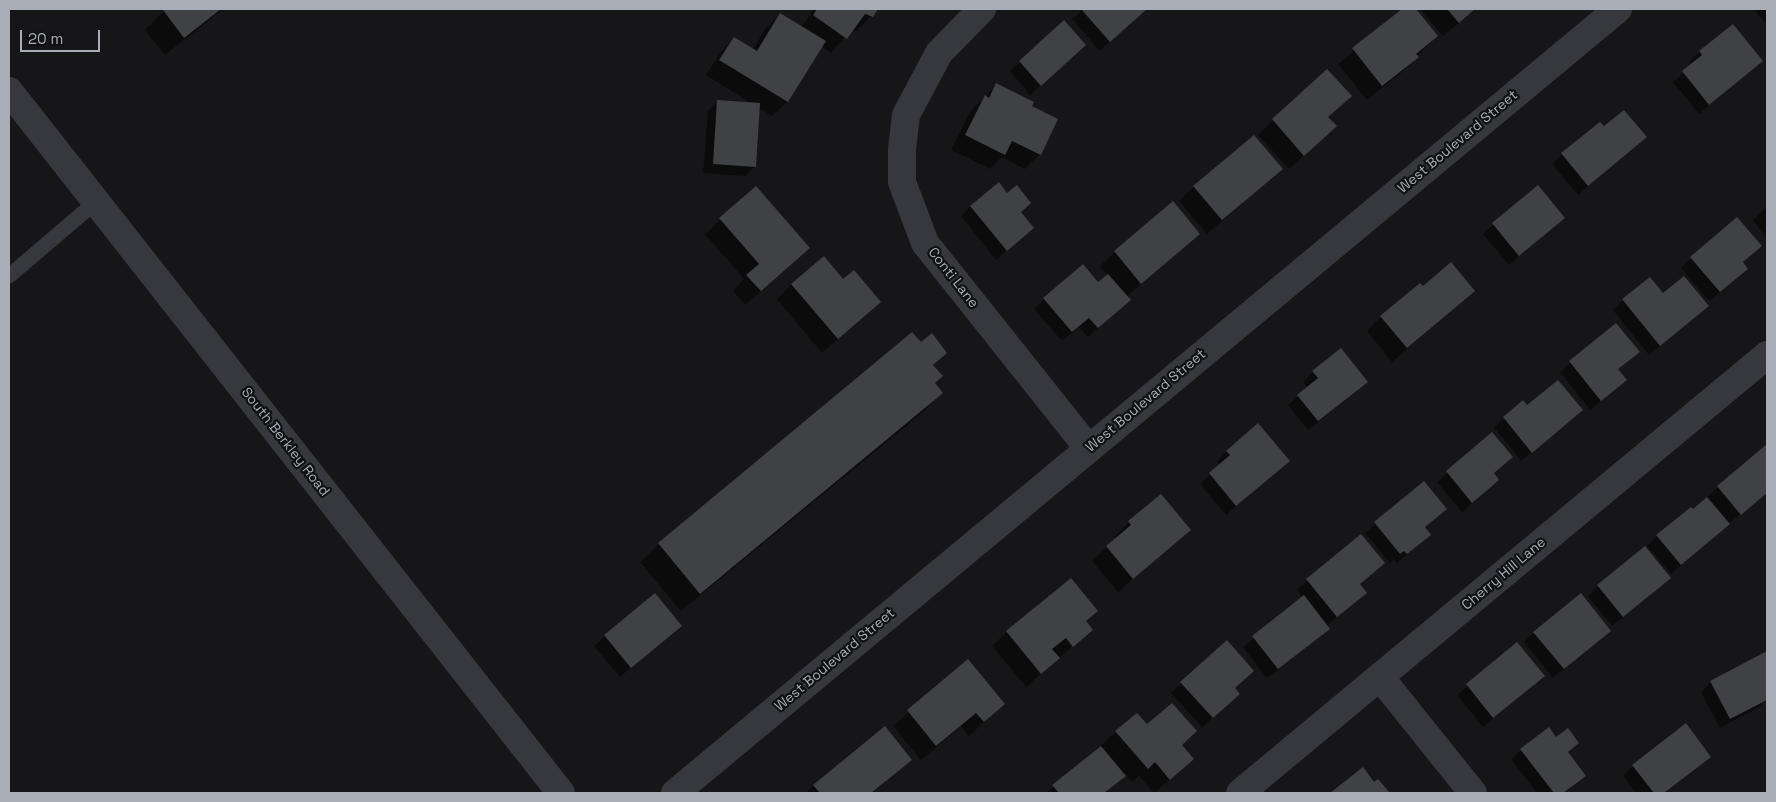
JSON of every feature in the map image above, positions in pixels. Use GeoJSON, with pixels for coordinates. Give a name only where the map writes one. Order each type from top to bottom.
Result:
{"type":"FeatureCollection","features":[{"type":"Feature","properties":{"kind":"street","name":"Conti Lane"},"geometry":{"type":"LineString","coordinates":[[982,9],[939,53],[906,115],[902,149],[902,182],[925,243],[1088,449]]}},
{"type":"Feature","properties":{"kind":"street","name":"West Boulevard Street"},"geometry":{"type":"LineString","coordinates":[[675,793],[1618,9]]}},
{"type":"Feature","properties":{"kind":"street","name":"South Berkley Road"},"geometry":{"type":"LineString","coordinates":[[9,91],[561,793]]}},
{"type":"Feature","properties":{"kind":"street","name":"Cherry Hill Lane"},"geometry":{"type":"LineString","coordinates":[[1240,793],[1767,355]]}},
{"type":"Feature","properties":{"kind":"street"},"geometry":{"type":"LineString","coordinates":[[1380,677],[1473,793]]}},
{"type":"Feature","properties":{"kind":"lane"},"geometry":{"type":"LineString","coordinates":[[9,276],[97,202]]}},
{"type":"Feature","properties":{"kind":"building"},"geometry":{"type":"Polygon","coordinates":[[[164,9],[221,9],[184,38],[164,9]]]}},
{"type":"Feature","properties":{"kind":"building"},"geometry":{"type":"Polygon","coordinates":[[[817,9],[878,9],[873,17],[865,14],[847,39],[813,15],[817,9]]]}},
{"type":"Feature","properties":{"kind":"building"},"geometry":{"type":"Polygon","coordinates":[[[1081,9],[1147,9],[1110,42],[1081,9]]]}},
{"type":"Feature","properties":{"kind":"building"},"geometry":{"type":"Polygon","coordinates":[[[1402,9],[1416,9],[1438,36],[1416,54],[1419,57],[1382,86],[1352,48],[1402,9]]]}},
{"type":"Feature","properties":{"kind":"building"},"geometry":{"type":"Polygon","coordinates":[[[1447,9],[1475,9],[1459,23],[1447,9]]]}},
{"type":"Feature","properties":{"kind":"building"},"geometry":{"type":"Polygon","coordinates":[[[780,13],[826,41],[788,102],[719,60],[734,37],[757,51],[780,13]]]}},
{"type":"Feature","properties":{"kind":"building"},"geometry":{"type":"Polygon","coordinates":[[[1064,20],[1086,45],[1041,86],[1019,61],[1064,20]]]}},
{"type":"Feature","properties":{"kind":"building"},"geometry":{"type":"Polygon","coordinates":[[[1733,24],[1763,61],[1709,105],[1682,71],[1702,55],[1699,51],[1733,24]]]}},
{"type":"Feature","properties":{"kind":"building"},"geometry":{"type":"Polygon","coordinates":[[[1327,69],[1352,96],[1328,117],[1337,126],[1304,156],[1272,119],[1327,69]]]}},
{"type":"Feature","properties":{"kind":"building"},"geometry":{"type":"Polygon","coordinates":[[[996,83],[1034,102],[1032,106],[1058,119],[1041,155],[1012,141],[1005,155],[965,135],[985,95],[989,98],[996,83]]]}},
{"type":"Feature","properties":{"kind":"building"},"geometry":{"type":"Polygon","coordinates":[[[717,100],[760,103],[756,167],[713,164],[717,100]]]}},
{"type":"Feature","properties":{"kind":"building"},"geometry":{"type":"Polygon","coordinates":[[[1624,110],[1647,137],[1588,186],[1561,153],[1600,122],[1604,126],[1624,110]]]}},
{"type":"Feature","properties":{"kind":"building"},"geometry":{"type":"Polygon","coordinates":[[[1254,135],[1283,169],[1222,220],[1193,186],[1254,135]]]}},
{"type":"Feature","properties":{"kind":"building"},"geometry":{"type":"Polygon","coordinates":[[[999,182],[1007,193],[1017,185],[1031,203],[1021,212],[1034,228],[1007,251],[970,206],[999,182]]]}},
{"type":"Feature","properties":{"kind":"building"},"geometry":{"type":"Polygon","coordinates":[[[1538,185],[1565,218],[1519,256],[1492,223],[1538,185]]]}},
{"type":"Feature","properties":{"kind":"building"},"geometry":{"type":"Polygon","coordinates":[[[756,186],[810,248],[761,291],[746,275],[759,264],[719,218],[756,186]]]}},
{"type":"Feature","properties":{"kind":"building"},"geometry":{"type":"Polygon","coordinates":[[[1173,201],[1200,234],[1141,284],[1114,251],[1173,201]]]}},
{"type":"Feature","properties":{"kind":"building"},"geometry":{"type":"Polygon","coordinates":[[[1737,217],[1762,246],[1743,262],[1748,269],[1720,292],[1690,257],[1737,217]]]}},
{"type":"Feature","properties":{"kind":"building"},"geometry":{"type":"Polygon","coordinates":[[[824,256],[843,279],[854,270],[881,302],[838,339],[791,284],[824,256]]]}},
{"type":"Feature","properties":{"kind":"building"},"geometry":{"type":"Polygon","coordinates":[[[1451,262],[1475,291],[1407,348],[1380,316],[1420,283],[1423,286],[1451,262]]]}},
{"type":"Feature","properties":{"kind":"building"},"geometry":{"type":"Polygon","coordinates":[[[1083,264],[1098,282],[1108,274],[1131,300],[1098,328],[1089,318],[1072,332],[1043,298],[1083,264]]]}},
{"type":"Feature","properties":{"kind":"building"},"geometry":{"type":"Polygon","coordinates":[[[1684,276],[1709,306],[1660,346],[1622,299],[1650,277],[1663,293],[1684,276]]]}},
{"type":"Feature","properties":{"kind":"building"},"geometry":{"type":"Polygon","coordinates":[[[1616,323],[1640,352],[1618,369],[1627,380],[1601,401],[1569,361],[1616,323]]]}},
{"type":"Feature","properties":{"kind":"building"},"geometry":{"type":"Polygon","coordinates":[[[912,332],[921,342],[932,333],[947,353],[933,365],[943,376],[935,383],[943,393],[700,594],[658,543],[912,332]]]}},
{"type":"Feature","properties":{"kind":"building"},"geometry":{"type":"Polygon","coordinates":[[[1341,348],[1368,382],[1318,421],[1297,395],[1318,378],[1312,371],[1341,348]]]}},
{"type":"Feature","properties":{"kind":"building"},"geometry":{"type":"Polygon","coordinates":[[[1558,380],[1583,410],[1532,453],[1503,417],[1523,400],[1527,405],[1558,380]]]}},
{"type":"Feature","properties":{"kind":"building"},"geometry":{"type":"Polygon","coordinates":[[[1258,423],[1290,461],[1236,506],[1209,473],[1230,455],[1226,451],[1258,423]]]}},
{"type":"Feature","properties":{"kind":"building"},"geometry":{"type":"Polygon","coordinates":[[[1492,432],[1513,457],[1494,473],[1499,480],[1472,503],[1446,471],[1492,432]]]}},
{"type":"Feature","properties":{"kind":"building"},"geometry":{"type":"Polygon","coordinates":[[[1767,444],[1767,493],[1741,515],[1717,486],[1767,444]]]}},
{"type":"Feature","properties":{"kind":"building"},"geometry":{"type":"Polygon","coordinates":[[[1424,481],[1447,509],[1425,527],[1431,535],[1407,554],[1404,551],[1400,554],[1374,522],[1424,481]]]}},
{"type":"Feature","properties":{"kind":"building"},"geometry":{"type":"Polygon","coordinates":[[[1161,494],[1191,530],[1133,579],[1106,546],[1131,525],[1128,521],[1161,494]]]}},
{"type":"Feature","properties":{"kind":"building"},"geometry":{"type":"Polygon","coordinates":[[[1707,497],[1730,524],[1681,565],[1656,535],[1691,507],[1693,509],[1707,497]]]}},
{"type":"Feature","properties":{"kind":"building"},"geometry":{"type":"Polygon","coordinates":[[[1361,534],[1385,563],[1360,584],[1367,593],[1337,617],[1306,579],[1361,534]]]}},
{"type":"Feature","properties":{"kind":"building"},"geometry":{"type":"Polygon","coordinates":[[[1645,546],[1671,578],[1623,617],[1597,585],[1645,546]]]}},
{"type":"Feature","properties":{"kind":"building"},"geometry":{"type":"Polygon","coordinates":[[[1071,578],[1098,611],[1086,621],[1093,630],[1073,647],[1066,638],[1052,649],[1060,658],[1041,674],[1006,631],[1071,578]]]}},
{"type":"Feature","properties":{"kind":"building"},"geometry":{"type":"Polygon","coordinates":[[[655,593],[682,626],[631,668],[604,635],[655,593]]]}},
{"type":"Feature","properties":{"kind":"building"},"geometry":{"type":"Polygon","coordinates":[[[1581,593],[1611,631],[1564,669],[1533,632],[1581,593]]]}},
{"type":"Feature","properties":{"kind":"building"},"geometry":{"type":"Polygon","coordinates":[[[1304,595],[1330,629],[1278,669],[1252,636],[1304,595]]]}},
{"type":"Feature","properties":{"kind":"building"},"geometry":{"type":"Polygon","coordinates":[[[1227,640],[1254,671],[1235,688],[1240,694],[1213,718],[1180,682],[1227,640]]]}},
{"type":"Feature","properties":{"kind":"building"},"geometry":{"type":"Polygon","coordinates":[[[1517,642],[1545,676],[1493,718],[1466,684],[1517,642]]]}},
{"type":"Feature","properties":{"kind":"building"},"geometry":{"type":"Polygon","coordinates":[[[1767,651],[1767,700],[1730,719],[1710,681],[1767,651]]]}},
{"type":"Feature","properties":{"kind":"building"},"geometry":{"type":"Polygon","coordinates":[[[968,659],[1005,704],[984,722],[976,713],[936,746],[907,710],[968,659]]]}},
{"type":"Feature","properties":{"kind":"building"},"geometry":{"type":"Polygon","coordinates":[[[1172,703],[1197,731],[1182,745],[1194,759],[1170,780],[1155,762],[1148,769],[1115,731],[1137,713],[1147,724],[1172,703]]]}},
{"type":"Feature","properties":{"kind":"building"},"geometry":{"type":"Polygon","coordinates":[[[1686,723],[1711,757],[1664,793],[1654,793],[1632,765],[1686,723]]]}},
{"type":"Feature","properties":{"kind":"building"},"geometry":{"type":"Polygon","coordinates":[[[885,726],[912,760],[871,793],[820,793],[813,785],[885,726]]]}},
{"type":"Feature","properties":{"kind":"building"},"geometry":{"type":"Polygon","coordinates":[[[1549,727],[1556,737],[1568,728],[1579,743],[1568,752],[1586,776],[1563,793],[1554,793],[1520,749],[1549,727]]]}},
{"type":"Feature","properties":{"kind":"building"},"geometry":{"type":"Polygon","coordinates":[[[1101,746],[1126,776],[1104,793],[1059,793],[1052,785],[1101,746]]]}},
{"type":"Feature","properties":{"kind":"building"},"geometry":{"type":"Polygon","coordinates":[[[1363,767],[1374,782],[1378,779],[1390,793],[1330,793],[1363,767]]]}}]}
